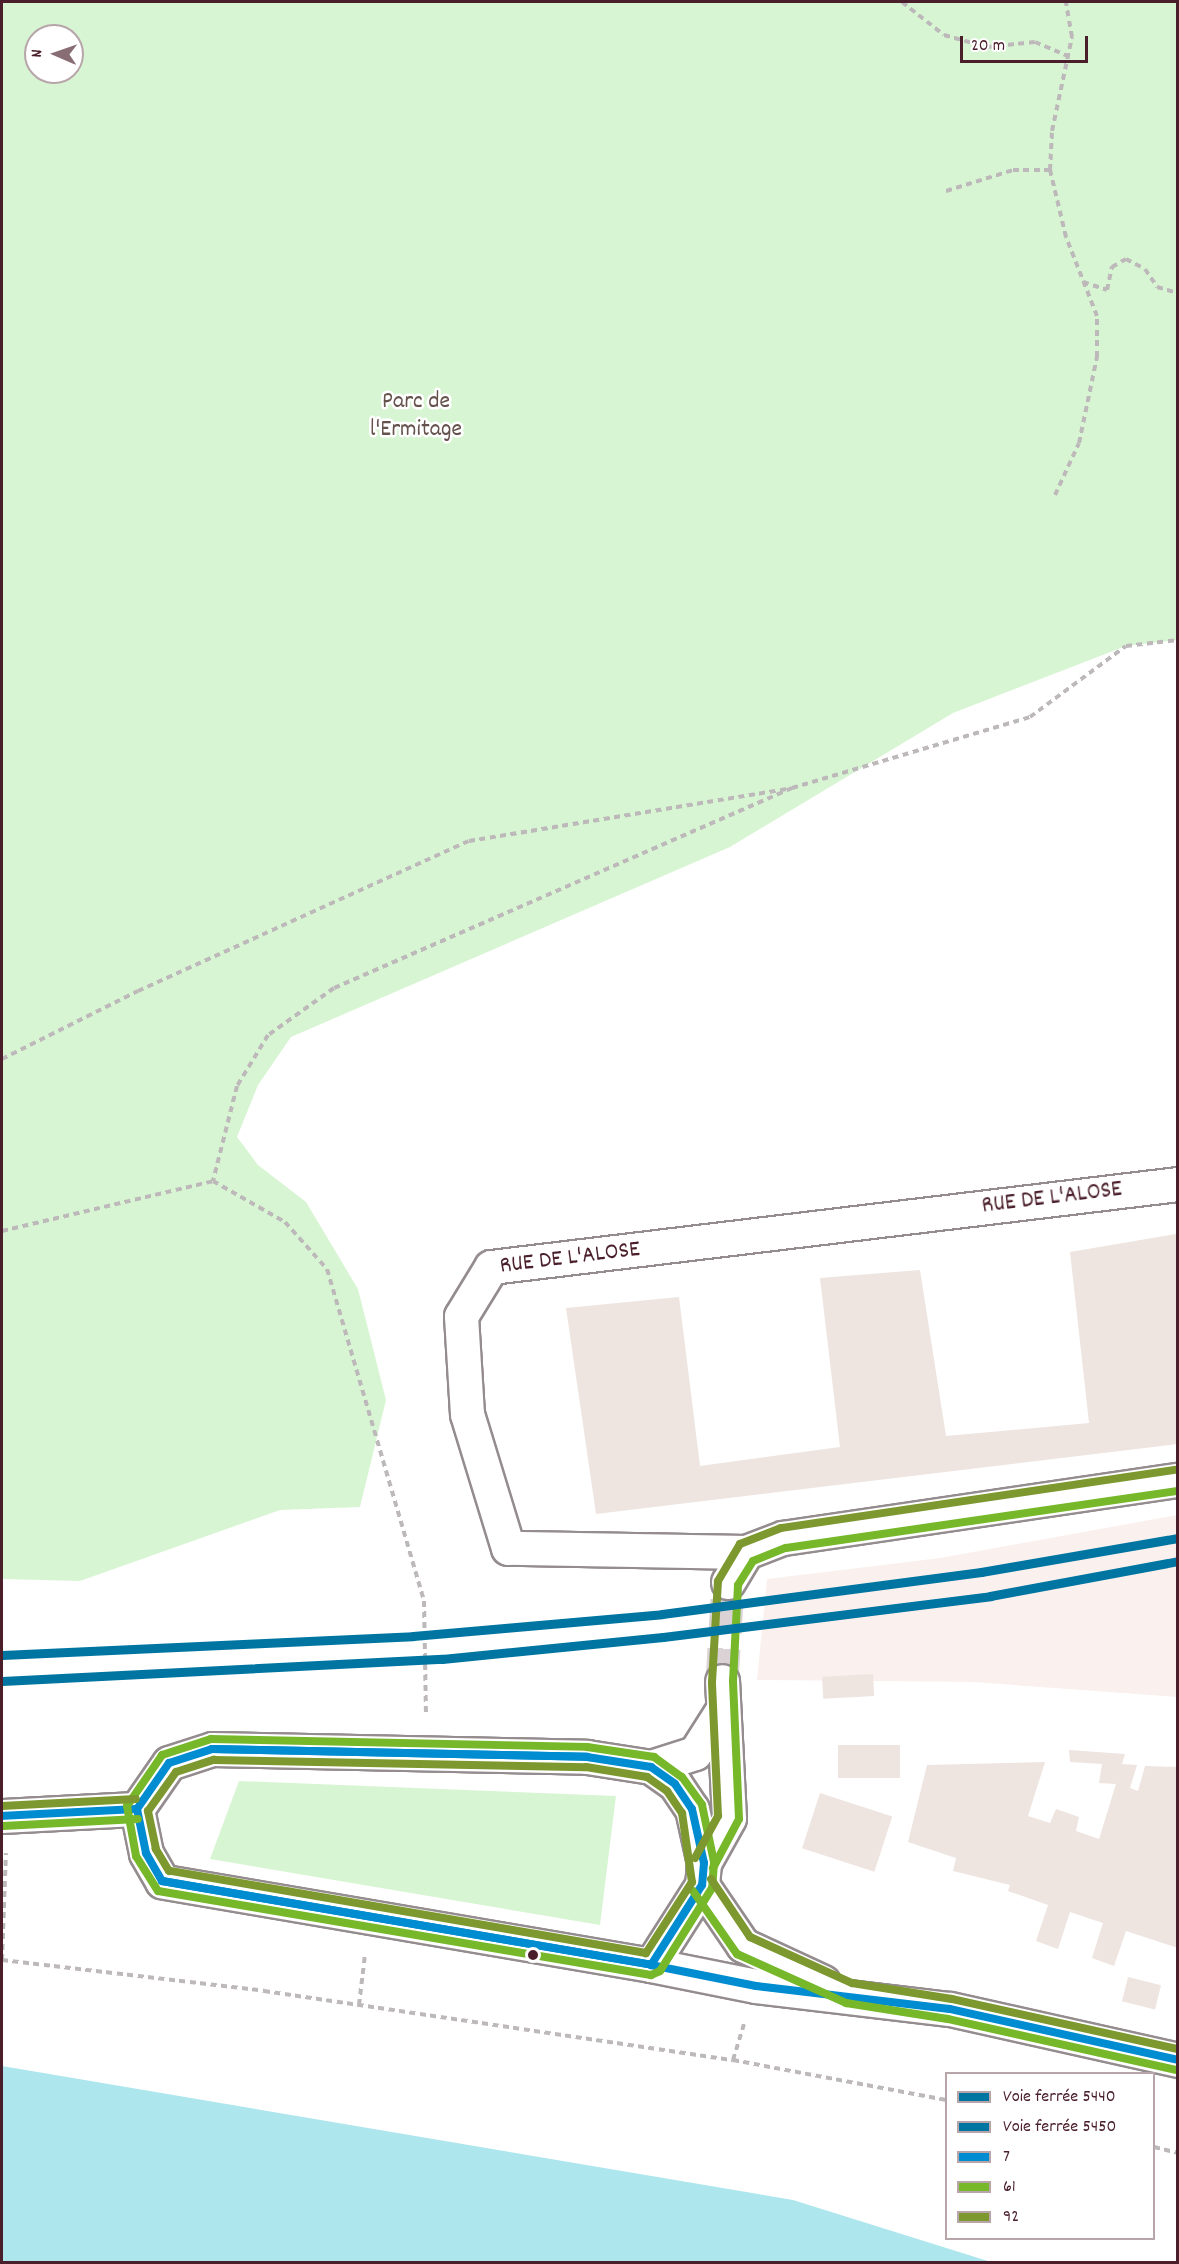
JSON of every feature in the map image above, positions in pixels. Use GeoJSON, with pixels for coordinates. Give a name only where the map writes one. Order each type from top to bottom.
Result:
{"type":"FeatureCollection","features":[{"type":"Feature","properties":{"kind":"main road","name":"RUE DE L'ALOSE"},"geometry":{"type":"LineString","coordinates":[[746,1552],[508,1548],[467,1414],[460,1316],[491,1267],[1178,1184]]}},
{"type":"Feature","properties":{"kind":"main road"},"geometry":{"type":"LineString","coordinates":[[728,1582],[746,1552],[783,1538],[1178,1480]]}},
{"type":"Feature","properties":{"kind":"main road"},"geometry":{"type":"LineString","coordinates":[[651,1767],[695,1753],[722,1695],[729,1818],[703,1874],[651,1965]]}},
{"type":"Feature","properties":{"kind":"main road"},"geometry":{"type":"LineString","coordinates":[[849,1993],[743,1945],[703,1874],[692,1809],[675,1784],[651,1767],[587,1757],[212,1749],[169,1763],[137,1809],[146,1853],[162,1881],[651,1965],[756,1986],[849,1993],[950,2009],[1178,2061]]}},
{"type":"Feature","properties":{"kind":"main road"},"geometry":{"type":"LineString","coordinates":[[2,1816],[137,1809]]}},
{"type":"Feature","properties":{"kind":"path"},"geometry":{"type":"LineString","coordinates":[[903,2],[945,35],[987,47],[1035,42],[1068,56]]}},
{"type":"Feature","properties":{"kind":"path"},"geometry":{"type":"LineString","coordinates":[[1055,495],[1082,434],[1097,357],[1096,316],[1083,282],[1050,170],[1072,37],[1066,2]]}},
{"type":"Feature","properties":{"kind":"path"},"geometry":{"type":"LineString","coordinates":[[946,191],[1013,170],[1050,170]]}},
{"type":"Feature","properties":{"kind":"path"},"geometry":{"type":"LineString","coordinates":[[1083,282],[1107,290],[1113,267],[1126,259],[1145,269],[1157,287],[1178,293]]}},
{"type":"Feature","properties":{"kind":"path"},"geometry":{"type":"LineString","coordinates":[[213,1181],[237,1086],[268,1035],[334,988],[792,788],[1030,717],[1126,646],[1178,640]]}},
{"type":"Feature","properties":{"kind":"path"},"geometry":{"type":"LineString","coordinates":[[2,1059],[138,991],[469,842],[792,788]]}},
{"type":"Feature","properties":{"kind":"path"},"geometry":{"type":"LineString","coordinates":[[2,1231],[213,1181],[285,1222],[327,1269],[423,1601],[423,1684]]}},
{"type":"Feature","properties":{"kind":"path"},"geometry":{"type":"LineString","coordinates":[[6,1861],[2,1960],[359,2005],[766,2065],[945,2100]]}},
{"type":"Feature","properties":{"kind":"path"},"geometry":{"type":"LineString","coordinates":[[359,2005],[370,1917]]}},
{"type":"Feature","properties":{"kind":"path"},"geometry":{"type":"LineString","coordinates":[[1155,2147],[1178,2153]]}},
{"type":"Feature","properties":{"kind":"shaded area"},"geometry":{"type":"Polygon","coordinates":[[[1177,1515],[1177,1697],[973,1682],[757,1680],[767,1579],[940,1558],[1177,1515]]]}},
{"type":"Feature","properties":{"kind":"green space","name":"Parc de l'Ermitage"},"geometry":{"type":"Polygon","coordinates":[[[2,2],[1177,2],[1177,640],[1126,646],[953,713],[730,847],[291,1037],[258,1085],[237,1137],[258,1165],[306,1202],[358,1289],[386,1400],[360,1507],[280,1510],[80,1581],[2,1579],[2,2]]]}},
{"type":"Feature","properties":{"kind":"green space"},"geometry":{"type":"Polygon","coordinates":[[[239,1781],[616,1796],[600,1925],[210,1859],[239,1781]]]}},
{"type":"Feature","properties":{"kind":"water"},"geometry":{"type":"Polygon","coordinates":[[[2,2066],[793,2200],[991,2262],[2,2262],[2,2066]]]}},
{"type":"Feature","properties":{"kind":"building"},"geometry":{"type":"Polygon","coordinates":[[[1176,1234],[1178,1444],[596,1514],[566,1308],[679,1297],[700,1466],[840,1447],[820,1278],[920,1270],[946,1436],[1089,1423],[1070,1252],[1176,1234]]]}},
{"type":"Feature","properties":{"kind":"building"},"geometry":{"type":"Polygon","coordinates":[[[873,1674],[874,1696],[823,1699],[822,1677],[873,1674]]]}},
{"type":"Feature","properties":{"kind":"building"},"geometry":{"type":"Polygon","coordinates":[[[838,1745],[900,1745],[900,1778],[838,1778],[838,1745]]]}},
{"type":"Feature","properties":{"kind":"building"},"geometry":{"type":"Polygon","coordinates":[[[1069,1750],[1125,1754],[1122,1764],[1137,1765],[1130,1788],[1138,1791],[1145,1766],[1178,1767],[1178,1948],[1126,1931],[1114,1966],[1092,1958],[1103,1923],[1070,1912],[1058,1949],[1036,1941],[1048,1905],[1008,1891],[1010,1885],[953,1871],[956,1858],[908,1842],[927,1765],[1045,1762],[1028,1816],[1050,1823],[1056,1809],[1079,1817],[1076,1831],[1099,1839],[1116,1784],[1099,1783],[1102,1764],[1070,1762],[1069,1750]]]}},
{"type":"Feature","properties":{"kind":"building"},"geometry":{"type":"Polygon","coordinates":[[[820,1793],[892,1816],[874,1872],[802,1848],[820,1793]]]}},
{"type":"Feature","properties":{"kind":"building"},"geometry":{"type":"Polygon","coordinates":[[[1128,1977],[1161,1985],[1155,2009],[1122,2001],[1128,1977]]]}},
{"type":"Feature","properties":{"kind":"tunnel"},"geometry":{"type":"LineString","coordinates":[[722,1681],[728,1582]]}},
{"type":"Feature","properties":{"kind":"rail line","name":"5450"},"geometry":{"type":"LineString","coordinates":[[2,1655],[413,1636],[662,1614],[981,1572],[1178,1538]]}},
{"type":"Feature","properties":{"kind":"rail line","name":"5440"},"geometry":{"type":"LineString","coordinates":[[2,1681],[442,1659],[663,1637],[990,1596],[1178,1561]]}},
{"type":"Feature","properties":{"kind":"transit line","name":"92"},"geometry":{"type":"LineString","coordinates":[[695,1858],[718,1816],[712,1682],[718,1581],[740,1544],[781,1528],[1176,1470]]}},
{"type":"Feature","properties":{"kind":"transit line","name":"61"},"geometry":{"type":"LineString","coordinates":[[713,1868],[739,1819],[733,1681],[738,1585],[753,1561],[786,1548],[1178,1491]]}},
{"type":"Feature","properties":{"kind":"transit line","name":"61"},"geometry":{"type":"LineString","coordinates":[[211,1739],[587,1747],[654,1757],[682,1777],[702,1805],[714,1862],[712,1888],[660,1971],[651,1975],[158,1891],[136,1856],[127,1806],[162,1755],[211,1739]]}},
{"type":"Feature","properties":{"kind":"transit line","name":"7"},"geometry":{"type":"LineString","coordinates":[[162,1881],[146,1853],[137,1809],[169,1763],[212,1749]]}},
{"type":"Feature","properties":{"kind":"transit line","name":"7"},"geometry":{"type":"LineString","coordinates":[[212,1749],[587,1757]]}},
{"type":"Feature","properties":{"kind":"transit line","name":"7"},"geometry":{"type":"LineString","coordinates":[[212,1749],[587,1757]]}},
{"type":"Feature","properties":{"kind":"transit line","name":"7"},"geometry":{"type":"LineString","coordinates":[[587,1757],[651,1767],[675,1784],[692,1809],[704,1863],[702,1885],[651,1965]]}},
{"type":"Feature","properties":{"kind":"transit line","name":"92"},"geometry":{"type":"LineString","coordinates":[[214,1760],[586,1767],[647,1777],[667,1791],[682,1813],[692,1882],[646,1953],[169,1871],[156,1849],[148,1811],[176,1772],[214,1760]]}},
{"type":"Feature","properties":{"kind":"transit line","name":"92"},"geometry":{"type":"LineString","coordinates":[[2,1806],[136,1799]]}},
{"type":"Feature","properties":{"kind":"transit line","name":"7"},"geometry":{"type":"LineString","coordinates":[[2,1816],[137,1809]]}},
{"type":"Feature","properties":{"kind":"transit line","name":"61"},"geometry":{"type":"LineString","coordinates":[[3,1826],[138,1819]]}},
{"type":"Feature","properties":{"kind":"transit line","name":"92"},"geometry":{"type":"LineString","coordinates":[[711,1879],[750,1937],[852,1983],[952,1999],[1178,2049]]}},
{"type":"Feature","properties":{"kind":"transit line","name":"7"},"geometry":{"type":"LineString","coordinates":[[162,1881],[651,1965]]}},
{"type":"Feature","properties":{"kind":"transit line","name":"7"},"geometry":{"type":"LineString","coordinates":[[162,1881],[651,1965]]}},
{"type":"Feature","properties":{"kind":"transit line","name":"61"},"geometry":{"type":"LineString","coordinates":[[693,1891],[737,1954],[846,2003],[948,2019],[1176,2070]]}},
{"type":"Feature","properties":{"kind":"transit line","name":"7"},"geometry":{"type":"LineString","coordinates":[[651,1965],[756,1986],[950,2009],[1178,2060]]}}]}
